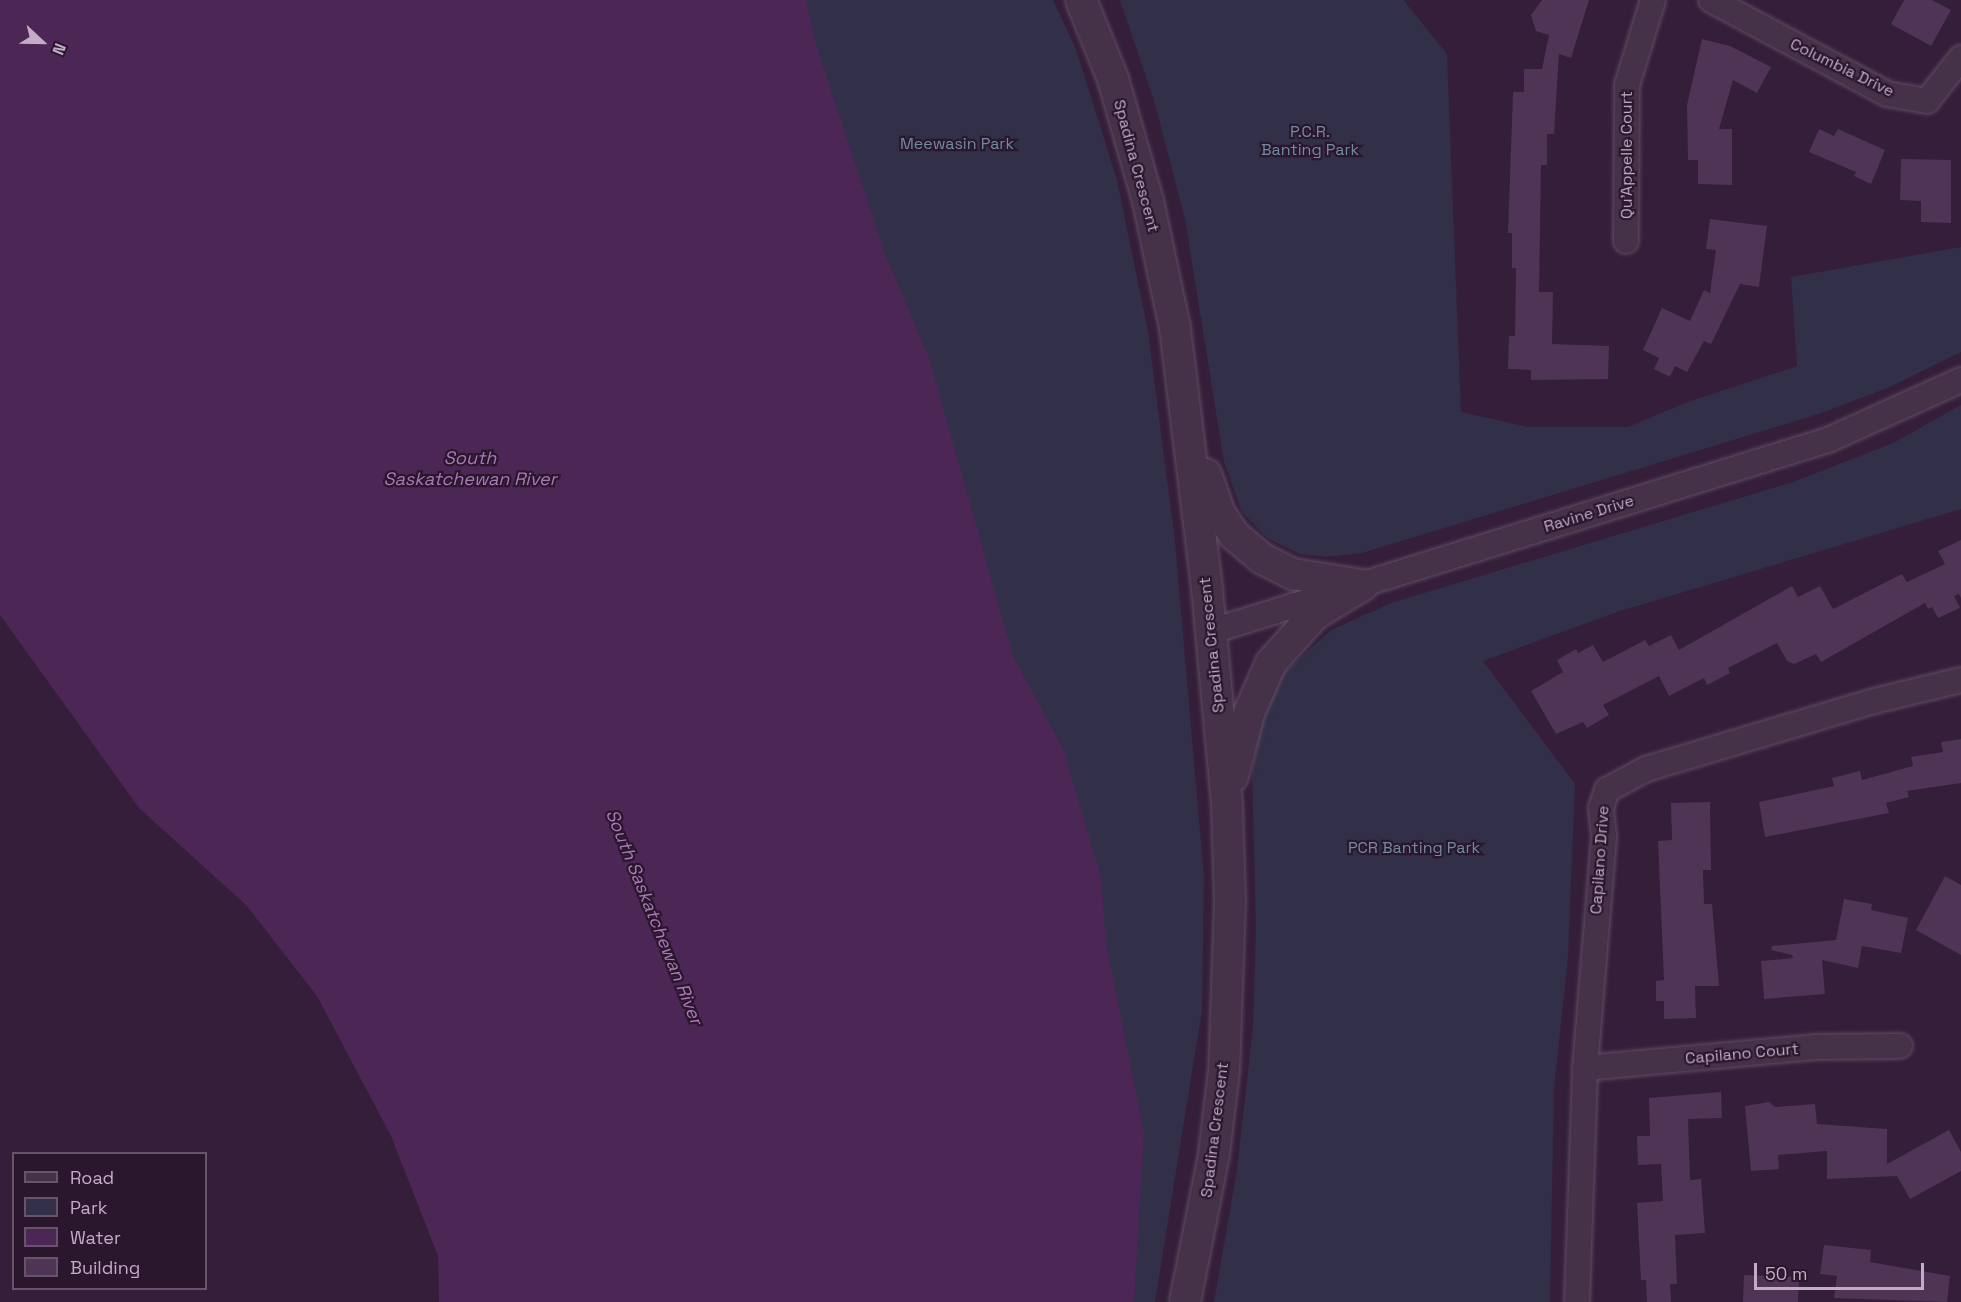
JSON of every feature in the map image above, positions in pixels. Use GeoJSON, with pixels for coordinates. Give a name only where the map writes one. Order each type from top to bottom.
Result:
{"type":"FeatureCollection","features":[{"type":"Feature","properties":{"kind":"street","name":"Spadina Crescent"},"geometry":{"type":"LineString","coordinates":[[1081,0],[1113,79],[1148,201],[1175,328],[1212,631],[1227,805],[1230,902],[1224,1071],[1214,1154],[1185,1302]]}},
{"type":"Feature","properties":{"kind":"street","name":"Qu'Appelle Court"},"geometry":{"type":"LineString","coordinates":[[1626,241],[1627,85],[1653,0]]}},
{"type":"Feature","properties":{"kind":"street","name":"Columbia Drive"},"geometry":{"type":"LineString","coordinates":[[1711,0],[1887,94],[1927,101],[1961,58]]}},
{"type":"Feature","properties":{"kind":"street","name":"Ravine Drive"},"geometry":{"type":"LineString","coordinates":[[1212,631],[1828,440],[1961,380]]}},
{"type":"Feature","properties":{"kind":"street"},"geometry":{"type":"LineString","coordinates":[[1187,419],[1220,514],[1247,547],[1293,574],[1363,585]]}},
{"type":"Feature","properties":{"kind":"street"},"geometry":{"type":"LineString","coordinates":[[1227,805],[1243,730],[1271,663],[1314,615],[1363,585]]}},
{"type":"Feature","properties":{"kind":"street","name":"Capilano Drive"},"geometry":{"type":"LineString","coordinates":[[1577,1302],[1585,1068],[1604,837],[1601,808],[1607,790],[1646,769],[1874,701],[1961,680]]}},
{"type":"Feature","properties":{"kind":"street","name":"Capilano Court"},"geometry":{"type":"LineString","coordinates":[[1585,1068],[1817,1047],[1900,1046]]}},
{"type":"Feature","properties":{"kind":"green space","name":"Meewasin Park"},"geometry":{"type":"Polygon","coordinates":[[[788,0],[1053,0],[1076,49],[1117,180],[1148,331],[1175,541],[1204,877],[1202,1010],[1155,1302],[1104,1302],[788,0]]]}},
{"type":"Feature","properties":{"kind":"green space","name":"P.C.R. Banting Park"},"geometry":{"type":"Polygon","coordinates":[[[1120,0],[1404,0],[1447,54],[1461,412],[1528,427],[1628,427],[1685,403],[1797,366],[1791,277],[1961,247],[1961,352],[1890,387],[1819,414],[1362,553],[1327,557],[1300,554],[1267,538],[1242,512],[1224,462],[1185,219],[1155,104],[1120,0]]]}},
{"type":"Feature","properties":{"kind":"green space","name":"PCR Banting Park"},"geometry":{"type":"Polygon","coordinates":[[[1961,405],[1961,509],[1617,612],[1483,661],[1575,784],[1568,957],[1554,1090],[1550,1302],[1214,1302],[1237,1170],[1253,1027],[1256,926],[1252,773],[1260,726],[1278,678],[1331,630],[1391,603],[1793,482],[1893,443],[1961,405]]]}},
{"type":"Feature","properties":{"kind":"water","name":"South Saskatchewan River"},"geometry":{"type":"Polygon","coordinates":[[[0,0],[806,0],[817,48],[884,251],[929,358],[1013,656],[1064,751],[1101,878],[1106,943],[1144,1133],[1134,1302],[439,1302],[438,1256],[391,1136],[317,996],[246,905],[139,808],[0,615],[0,0]]]}},
{"type":"Feature","properties":{"kind":"building"},"geometry":{"type":"Polygon","coordinates":[[[1542,0],[1589,0],[1571,58],[1559,54],[1554,134],[1547,134],[1547,165],[1541,165],[1539,292],[1553,292],[1552,344],[1609,346],[1608,379],[1531,380],[1531,370],[1508,369],[1509,336],[1515,336],[1516,268],[1512,268],[1512,233],[1508,233],[1513,92],[1524,92],[1524,69],[1542,69],[1549,35],[1536,31],[1531,15],[1542,0]]]}},
{"type":"Feature","properties":{"kind":"building"},"geometry":{"type":"Polygon","coordinates":[[[1904,0],[1932,0],[1951,10],[1931,46],[1891,24],[1904,0]]]}},
{"type":"Feature","properties":{"kind":"building"},"geometry":{"type":"Polygon","coordinates":[[[1702,39],[1730,46],[1771,67],[1757,93],[1733,80],[1719,129],[1732,129],[1732,185],[1698,184],[1698,160],[1688,160],[1687,105],[1702,39]]]}},
{"type":"Feature","properties":{"kind":"building"},"geometry":{"type":"Polygon","coordinates":[[[1819,129],[1834,136],[1838,129],[1885,150],[1871,184],[1854,176],[1856,172],[1809,152],[1819,129]]]}},
{"type":"Feature","properties":{"kind":"building"},"geometry":{"type":"Polygon","coordinates":[[[1901,159],[1951,160],[1951,223],[1921,222],[1921,201],[1900,200],[1901,159]]]}},
{"type":"Feature","properties":{"kind":"building"},"geometry":{"type":"Polygon","coordinates":[[[1710,219],[1767,226],[1759,287],[1740,284],[1711,344],[1704,341],[1687,372],[1675,366],[1670,377],[1654,369],[1659,358],[1643,350],[1662,308],[1690,321],[1704,290],[1710,293],[1716,250],[1706,249],[1710,219]]]}},
{"type":"Feature","properties":{"kind":"building"},"geometry":{"type":"Polygon","coordinates":[[[1961,540],[1961,598],[1959,594],[1954,596],[1960,608],[1938,618],[1932,607],[1928,609],[1925,603],[1821,662],[1816,654],[1794,664],[1787,661],[1777,643],[1728,668],[1730,673],[1707,685],[1704,678],[1669,696],[1659,676],[1603,705],[1609,715],[1587,728],[1583,722],[1556,734],[1531,691],[1563,672],[1557,660],[1576,649],[1578,653],[1593,645],[1603,662],[1645,640],[1649,646],[1671,635],[1679,650],[1792,586],[1798,597],[1820,586],[1833,609],[1902,574],[1907,582],[1945,564],[1938,551],[1961,540]]]}},
{"type":"Feature","properties":{"kind":"building"},"geometry":{"type":"Polygon","coordinates":[[[1961,739],[1961,783],[1907,791],[1909,797],[1886,803],[1889,813],[1765,837],[1759,802],[1834,786],[1832,778],[1860,771],[1862,780],[1913,766],[1911,757],[1943,752],[1941,742],[1961,739]]]}},
{"type":"Feature","properties":{"kind":"building"},"geometry":{"type":"Polygon","coordinates":[[[1710,802],[1711,870],[1703,870],[1704,904],[1712,904],[1719,986],[1695,986],[1696,1018],[1664,1019],[1664,1001],[1656,1001],[1656,981],[1664,980],[1658,841],[1672,840],[1671,803],[1710,802]]]}},
{"type":"Feature","properties":{"kind":"building"},"geometry":{"type":"Polygon","coordinates":[[[1945,876],[1961,885],[1961,955],[1916,930],[1945,876]]]}},
{"type":"Feature","properties":{"kind":"building"},"geometry":{"type":"Polygon","coordinates":[[[1844,899],[1872,904],[1871,910],[1908,918],[1901,953],[1862,946],[1858,968],[1822,960],[1825,994],[1764,999],[1761,961],[1793,958],[1792,955],[1771,950],[1772,946],[1836,940],[1844,899]]]}},
{"type":"Feature","properties":{"kind":"building"},"geometry":{"type":"Polygon","coordinates":[[[1721,1092],[1722,1118],[1688,1119],[1690,1180],[1701,1179],[1705,1233],[1675,1235],[1677,1284],[1670,1284],[1671,1302],[1647,1302],[1646,1280],[1641,1280],[1637,1203],[1663,1201],[1661,1164],[1638,1165],[1637,1136],[1650,1136],[1649,1098],[1721,1092]]]}},
{"type":"Feature","properties":{"kind":"building"},"geometry":{"type":"Polygon","coordinates":[[[1769,1102],[1775,1107],[1815,1104],[1817,1124],[1887,1129],[1887,1164],[1949,1130],[1961,1152],[1961,1171],[1910,1199],[1897,1176],[1827,1179],[1827,1151],[1778,1155],[1779,1169],[1751,1171],[1745,1106],[1769,1102]]]}},
{"type":"Feature","properties":{"kind":"building"},"geometry":{"type":"Polygon","coordinates":[[[1824,1245],[1871,1250],[1870,1262],[1950,1276],[1947,1302],[1834,1298],[1837,1276],[1820,1274],[1824,1245]]]}},
{"type":"Feature","properties":{"kind":"building"},"geometry":{"type":"Polygon","coordinates":[[[1744,1275],[1799,1277],[1798,1302],[1743,1302],[1744,1275]]]}}]}
